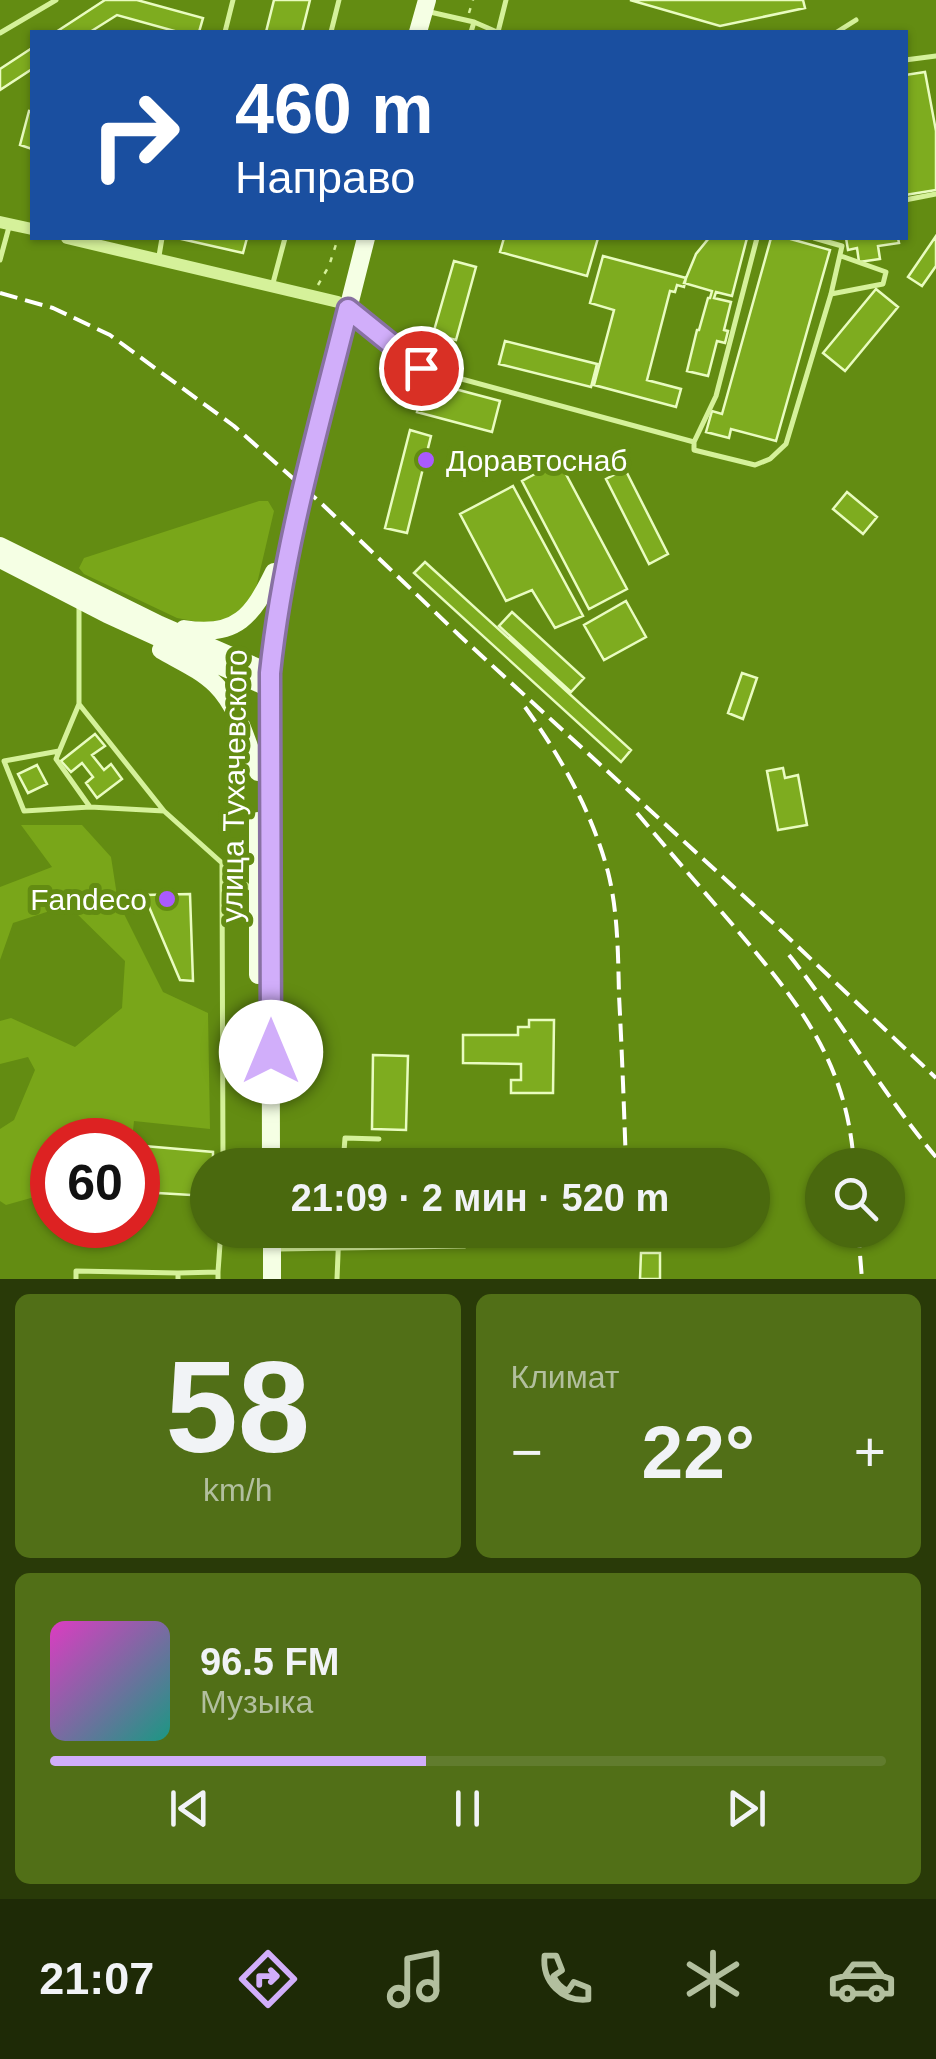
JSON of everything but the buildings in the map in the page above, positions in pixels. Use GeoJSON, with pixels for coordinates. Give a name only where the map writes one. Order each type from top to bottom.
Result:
{"type":"FeatureCollection","features":[{"type":"Feature","properties":{"kind":"main road"},"geometry":{"type":"LineString","coordinates":[[407,30],[419,4]]}},
{"type":"Feature","properties":{"kind":"main road"},"geometry":{"type":"LineString","coordinates":[[418,30],[419,4]]}},
{"type":"Feature","properties":{"kind":"main road","name":"улица Тухачевского"},"geometry":{"type":"LineString","coordinates":[[271,1148],[264,679],[354,240]]}},
{"type":"Feature","properties":{"kind":"main road","name":"улица Тухачевского"},"geometry":{"type":"LineString","coordinates":[[261,1148],[258,772],[274,572],[343,305],[365,240]]}},
{"type":"Feature","properties":{"kind":"main road"},"geometry":{"type":"LineString","coordinates":[[0,546],[264,679]]}},
{"type":"Feature","properties":{"kind":"main road"},"geometry":{"type":"LineString","coordinates":[[0,559],[107,614],[264,679]]}},
{"type":"Feature","properties":{"kind":"main road"},"geometry":{"type":"LineString","coordinates":[[160,625],[201,632],[231,628],[254,608],[274,572]]}},
{"type":"Feature","properties":{"kind":"main road"},"geometry":{"type":"LineString","coordinates":[[107,614],[216,685],[237,716],[258,772]]}},
{"type":"Feature","properties":{"kind":"main road"},"geometry":{"type":"LineString","coordinates":[[262,1279],[266,1248]]}},
{"type":"Feature","properties":{"kind":"main road"},"geometry":{"type":"LineString","coordinates":[[268,1248],[272,1279]]}},
{"type":"Feature","properties":{"kind":"street"},"geometry":{"type":"LineString","coordinates":[[5,223],[30,229]]}},
{"type":"Feature","properties":{"kind":"street"},"geometry":{"type":"LineString","coordinates":[[76,240],[343,305]]}},
{"type":"Feature","properties":{"kind":"lane"},"geometry":{"type":"LineString","coordinates":[[0,33],[56,0]]}},
{"type":"Feature","properties":{"kind":"lane"},"geometry":{"type":"LineString","coordinates":[[225,30],[232,0]]}},
{"type":"Feature","properties":{"kind":"lane"},"geometry":{"type":"LineString","coordinates":[[332,30],[339,0]]}},
{"type":"Feature","properties":{"kind":"lane"},"geometry":{"type":"LineString","coordinates":[[498,30],[506,0]]}},
{"type":"Feature","properties":{"kind":"lane"},"geometry":{"type":"LineString","coordinates":[[419,4],[493,30]]}},
{"type":"Feature","properties":{"kind":"lane"},"geometry":{"type":"LineString","coordinates":[[841,30],[856,20]]}},
{"type":"Feature","properties":{"kind":"lane"},"geometry":{"type":"LineString","coordinates":[[470,21],[471,30]]}},
{"type":"Feature","properties":{"kind":"lane"},"geometry":{"type":"LineString","coordinates":[[908,60],[936,56]]}},
{"type":"Feature","properties":{"kind":"lane"},"geometry":{"type":"LineString","coordinates":[[908,199],[936,194]]}},
{"type":"Feature","properties":{"kind":"lane"},"geometry":{"type":"LineString","coordinates":[[0,260],[5,223]]}},
{"type":"Feature","properties":{"kind":"lane"},"geometry":{"type":"LineString","coordinates":[[158,259],[162,240]]}},
{"type":"Feature","properties":{"kind":"lane"},"geometry":{"type":"LineString","coordinates":[[272,286],[284,240]]}},
{"type":"Feature","properties":{"kind":"lane"},"geometry":{"type":"LineString","coordinates":[[756,240],[716,396],[694,442],[694,450],[755,465],[770,459],[786,444],[831,294],[842,246],[821,240]]}},
{"type":"Feature","properties":{"kind":"lane"},"geometry":{"type":"LineString","coordinates":[[831,294],[883,284],[886,272],[840,256]]}},
{"type":"Feature","properties":{"kind":"lane"},"geometry":{"type":"LineString","coordinates":[[343,305],[421,368],[694,442]]}},
{"type":"Feature","properties":{"kind":"lane"},"geometry":{"type":"LineString","coordinates":[[79,599],[79,704],[56,759],[90,807]]}},
{"type":"Feature","properties":{"kind":"lane"},"geometry":{"type":"LineString","coordinates":[[79,704],[164,811],[258,894]]}},
{"type":"Feature","properties":{"kind":"lane"},"geometry":{"type":"LineString","coordinates":[[58,751],[4,761],[24,811],[90,807],[164,811]]}},
{"type":"Feature","properties":{"kind":"lane"},"geometry":{"type":"LineString","coordinates":[[222,864],[223,1148]]}},
{"type":"Feature","properties":{"kind":"lane"},"geometry":{"type":"LineString","coordinates":[[344,1148],[345,1138],[379,1139]]}},
{"type":"Feature","properties":{"kind":"lane"},"geometry":{"type":"LineString","coordinates":[[76,1279],[76,1271],[218,1276],[220,1248]]}},
{"type":"Feature","properties":{"kind":"lane"},"geometry":{"type":"LineString","coordinates":[[325,1248],[402,1248]]}},
{"type":"Feature","properties":{"kind":"lane"},"geometry":{"type":"LineString","coordinates":[[337,1279],[338,1250]]}},
{"type":"Feature","properties":{"kind":"path"},"geometry":{"type":"LineString","coordinates":[[470,21],[473,0]]}},
{"type":"Feature","properties":{"kind":"path"},"geometry":{"type":"LineString","coordinates":[[312,296],[329,266],[337,240]]}},
{"type":"Feature","properties":{"kind":"green space"},"geometry":{"type":"Polygon","coordinates":[[[268,501],[274,511],[253,601],[241,613],[225,619],[204,623],[177,618],[84,574],[79,568],[84,558],[268,501]]]}},
{"type":"Feature","properties":{"kind":"green space"},"geometry":{"type":"Polygon","coordinates":[[[21,825],[82,825],[111,857],[118,902],[163,992],[208,1013],[210,1129],[160,1124],[160,1118],[30,1118],[30,1198],[6,1205],[0,1201],[0,1129],[14,1120],[35,1070],[28,1057],[0,1064],[0,1021],[11,1018],[75,1047],[122,1008],[125,961],[68,905],[13,923],[0,960],[0,887],[52,867],[21,825]]]}},
{"type":"Feature","properties":{"kind":"railway"},"geometry":{"type":"LineString","coordinates":[[0,293],[53,308],[110,335],[234,426],[936,1078]]}},
{"type":"Feature","properties":{"kind":"railway"},"geometry":{"type":"LineString","coordinates":[[525,707],[574,786],[608,872],[617,933],[625,1148]]}},
{"type":"Feature","properties":{"kind":"railway"},"geometry":{"type":"LineString","coordinates":[[637,813],[778,979],[815,1034],[841,1094],[852,1148]]}},
{"type":"Feature","properties":{"kind":"railway"},"geometry":{"type":"LineString","coordinates":[[789,955],[936,1157]]}},
{"type":"Feature","properties":{"kind":"railway"},"geometry":{"type":"LineString","coordinates":[[859,1248],[862,1279]]}},
{"type":"Feature","properties":{"kind":"place","name":"Доравтоснаб"},"geometry":{"type":"Point","coordinates":[426,460]}},
{"type":"Feature","properties":{"kind":"place","name":"Fandeco"},"geometry":{"type":"Point","coordinates":[167,899]}},
{"type":"Feature","properties":{"kind":"route"},"geometry":{"type":"LineString","coordinates":[[271,1052],[273,640],[306,475],[348,309],[421,368]]}}]}
